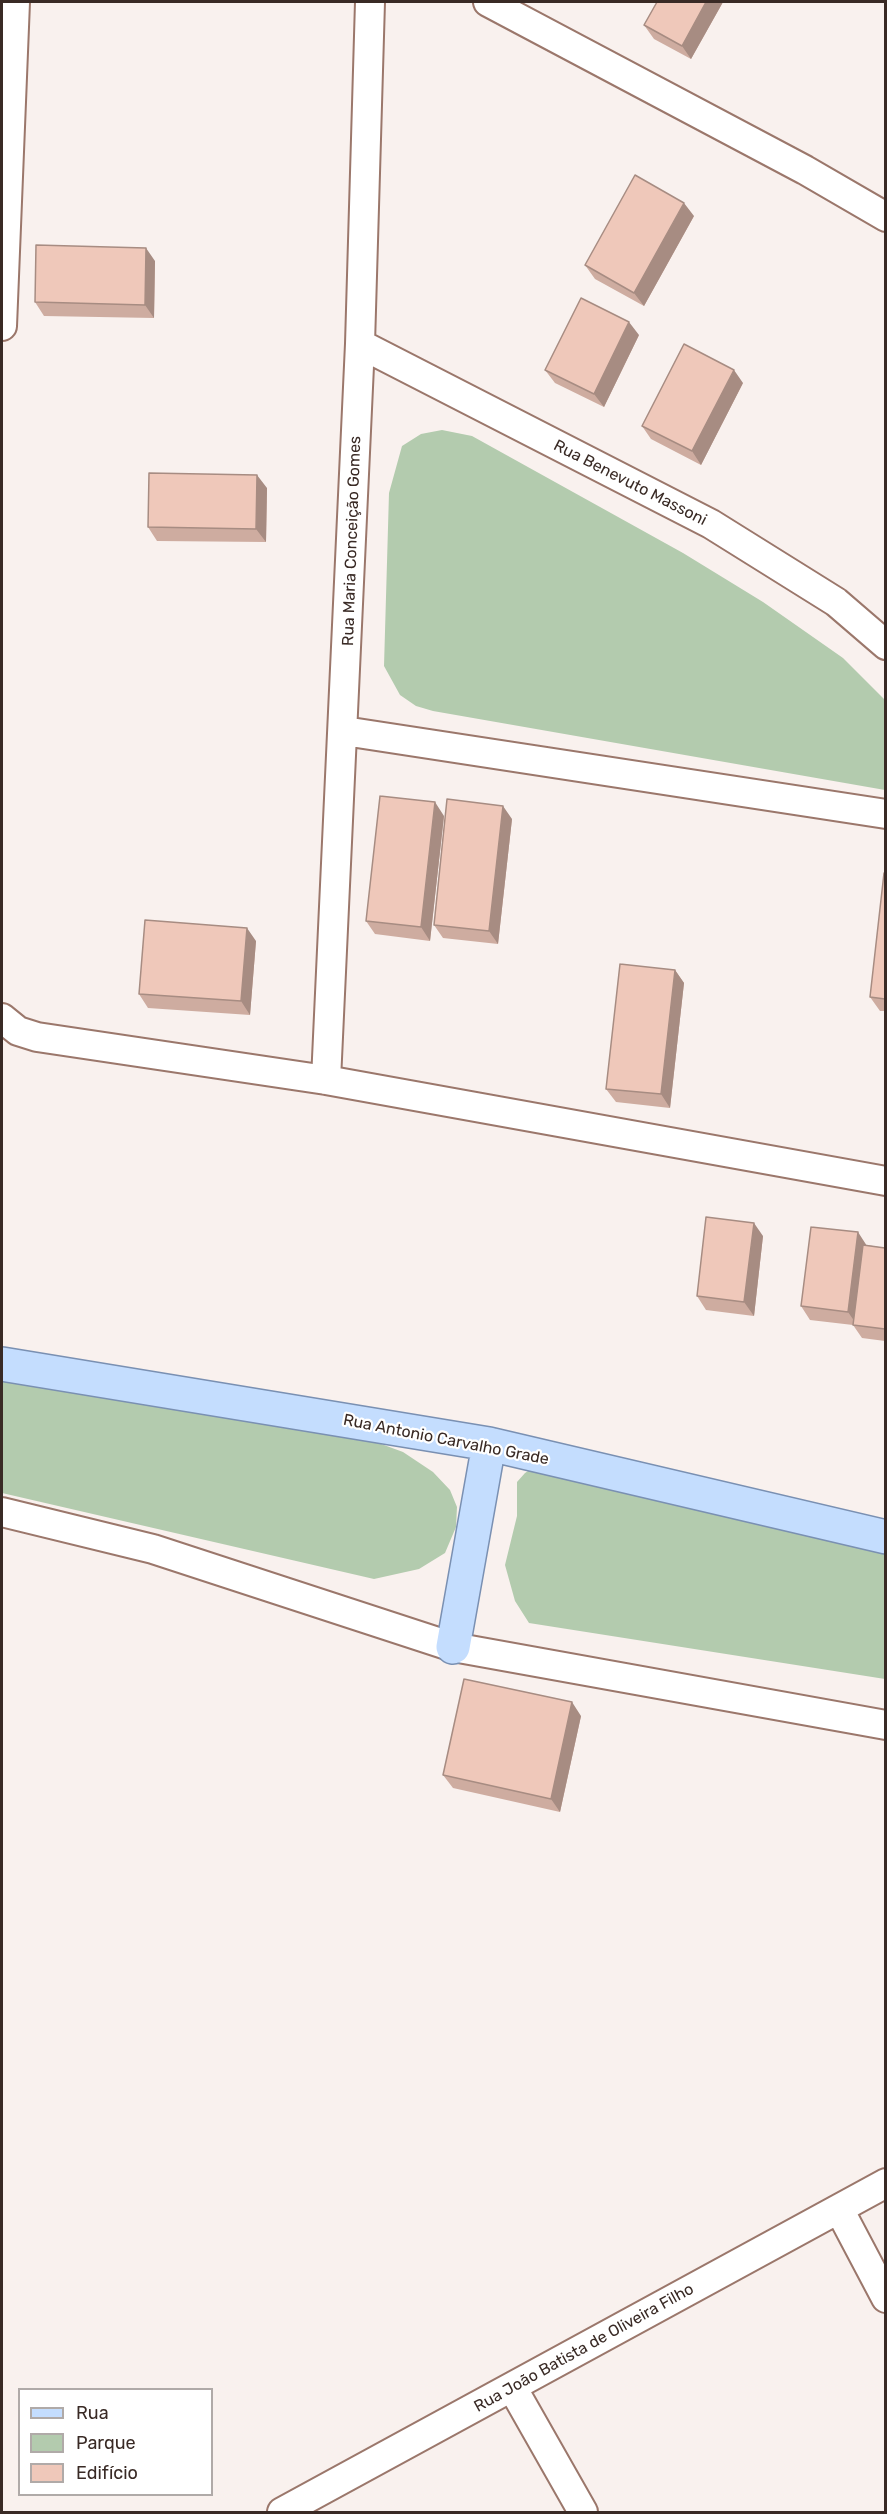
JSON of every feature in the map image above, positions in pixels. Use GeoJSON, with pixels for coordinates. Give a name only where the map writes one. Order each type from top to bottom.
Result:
{"type":"FeatureCollection","features":[{"type":"Feature","properties":{"kind":"main road","name":"Rua Antonio Carvalho Grade"},"geometry":{"type":"LineString","coordinates":[[2,1364],[489,1444],[885,1537]]}},
{"type":"Feature","properties":{"kind":"main road"},"geometry":{"type":"LineString","coordinates":[[453,1647],[489,1444]]}},
{"type":"Feature","properties":{"kind":"street"},"geometry":{"type":"LineString","coordinates":[[2,326],[15,2]]}},
{"type":"Feature","properties":{"kind":"street","name":"Rua Maria Conceição Gomes"},"geometry":{"type":"LineString","coordinates":[[326,1080],[344,731],[360,344],[370,2]]}},
{"type":"Feature","properties":{"kind":"street"},"geometry":{"type":"LineString","coordinates":[[488,2],[805,170],[885,217]]}},
{"type":"Feature","properties":{"kind":"street","name":"Rua Benevuto Massoni"},"geometry":{"type":"LineString","coordinates":[[360,344],[711,524],[836,602],[885,645]]}},
{"type":"Feature","properties":{"kind":"street"},"geometry":{"type":"LineString","coordinates":[[344,731],[885,814]]}},
{"type":"Feature","properties":{"kind":"street"},"geometry":{"type":"LineString","coordinates":[[2,1018],[18,1031],[37,1037],[326,1080],[885,1181]]}},
{"type":"Feature","properties":{"kind":"street"},"geometry":{"type":"LineString","coordinates":[[2,1512],[153,1549],[453,1647],[885,1725]]}},
{"type":"Feature","properties":{"kind":"street","name":"Rua João Batista de Oliveira Filho"},"geometry":{"type":"LineString","coordinates":[[282,2512],[885,2183]]}},
{"type":"Feature","properties":{"kind":"street"},"geometry":{"type":"LineString","coordinates":[[838,2209],[885,2298]]}},
{"type":"Feature","properties":{"kind":"street"},"geometry":{"type":"LineString","coordinates":[[513,2387],[583,2512]]}},
{"type":"Feature","properties":{"kind":"green space"},"geometry":{"type":"Polygon","coordinates":[[[442,430],[472,436],[683,553],[763,602],[843,658],[885,700],[885,790],[433,711],[416,706],[400,695],[384,666],[389,493],[402,446],[421,434],[442,430]]]}},
{"type":"Feature","properties":{"kind":"green space"},"geometry":{"type":"Polygon","coordinates":[[[2,1381],[35,1383],[354,1434],[403,1452],[433,1472],[450,1490],[457,1507],[456,1527],[445,1553],[419,1569],[374,1579],[2,1493],[2,1381]]]}},
{"type":"Feature","properties":{"kind":"green space"},"geometry":{"type":"Polygon","coordinates":[[[545,1460],[885,1537],[885,1679],[529,1623],[515,1601],[505,1565],[517,1516],[517,1482],[525,1473],[545,1460]]]}},
{"type":"Feature","properties":{"kind":"building"},"geometry":{"type":"Polygon","coordinates":[[[657,2],[706,2],[682,46],[644,25],[657,2]]]}},
{"type":"Feature","properties":{"kind":"building"},"geometry":{"type":"Polygon","coordinates":[[[635,175],[684,203],[634,293],[585,265],[635,175]]]}},
{"type":"Feature","properties":{"kind":"building"},"geometry":{"type":"Polygon","coordinates":[[[36,245],[146,248],[145,305],[35,302],[36,245]]]}},
{"type":"Feature","properties":{"kind":"building"},"geometry":{"type":"Polygon","coordinates":[[[581,298],[629,322],[594,394],[545,370],[581,298]]]}},
{"type":"Feature","properties":{"kind":"building"},"geometry":{"type":"Polygon","coordinates":[[[684,344],[734,370],[692,451],[642,426],[684,344]]]}},
{"type":"Feature","properties":{"kind":"building"},"geometry":{"type":"Polygon","coordinates":[[[149,473],[257,475],[256,529],[148,527],[149,473]]]}},
{"type":"Feature","properties":{"kind":"building"},"geometry":{"type":"Polygon","coordinates":[[[380,796],[435,802],[421,927],[366,921],[380,796]]]}},
{"type":"Feature","properties":{"kind":"building"},"geometry":{"type":"Polygon","coordinates":[[[447,799],[503,806],[489,931],[434,925],[447,799]]]}},
{"type":"Feature","properties":{"kind":"building"},"geometry":{"type":"Polygon","coordinates":[[[885,873],[885,999],[870,997],[885,873]]]}},
{"type":"Feature","properties":{"kind":"building"},"geometry":{"type":"Polygon","coordinates":[[[145,920],[247,928],[241,1001],[139,994],[145,920]]]}},
{"type":"Feature","properties":{"kind":"building"},"geometry":{"type":"Polygon","coordinates":[[[620,964],[675,970],[661,1094],[606,1089],[620,964]]]}},
{"type":"Feature","properties":{"kind":"building"},"geometry":{"type":"Polygon","coordinates":[[[706,1217],[754,1223],[744,1302],[697,1296],[706,1217]]]}},
{"type":"Feature","properties":{"kind":"building"},"geometry":{"type":"Polygon","coordinates":[[[811,1227],[858,1232],[848,1312],[801,1306],[811,1227]]]}},
{"type":"Feature","properties":{"kind":"building"},"geometry":{"type":"Polygon","coordinates":[[[863,1245],[885,1248],[885,1329],[853,1325],[863,1245]]]}},
{"type":"Feature","properties":{"kind":"building"},"geometry":{"type":"Polygon","coordinates":[[[464,1679],[572,1702],[551,1799],[443,1775],[464,1679]]]}}]}
